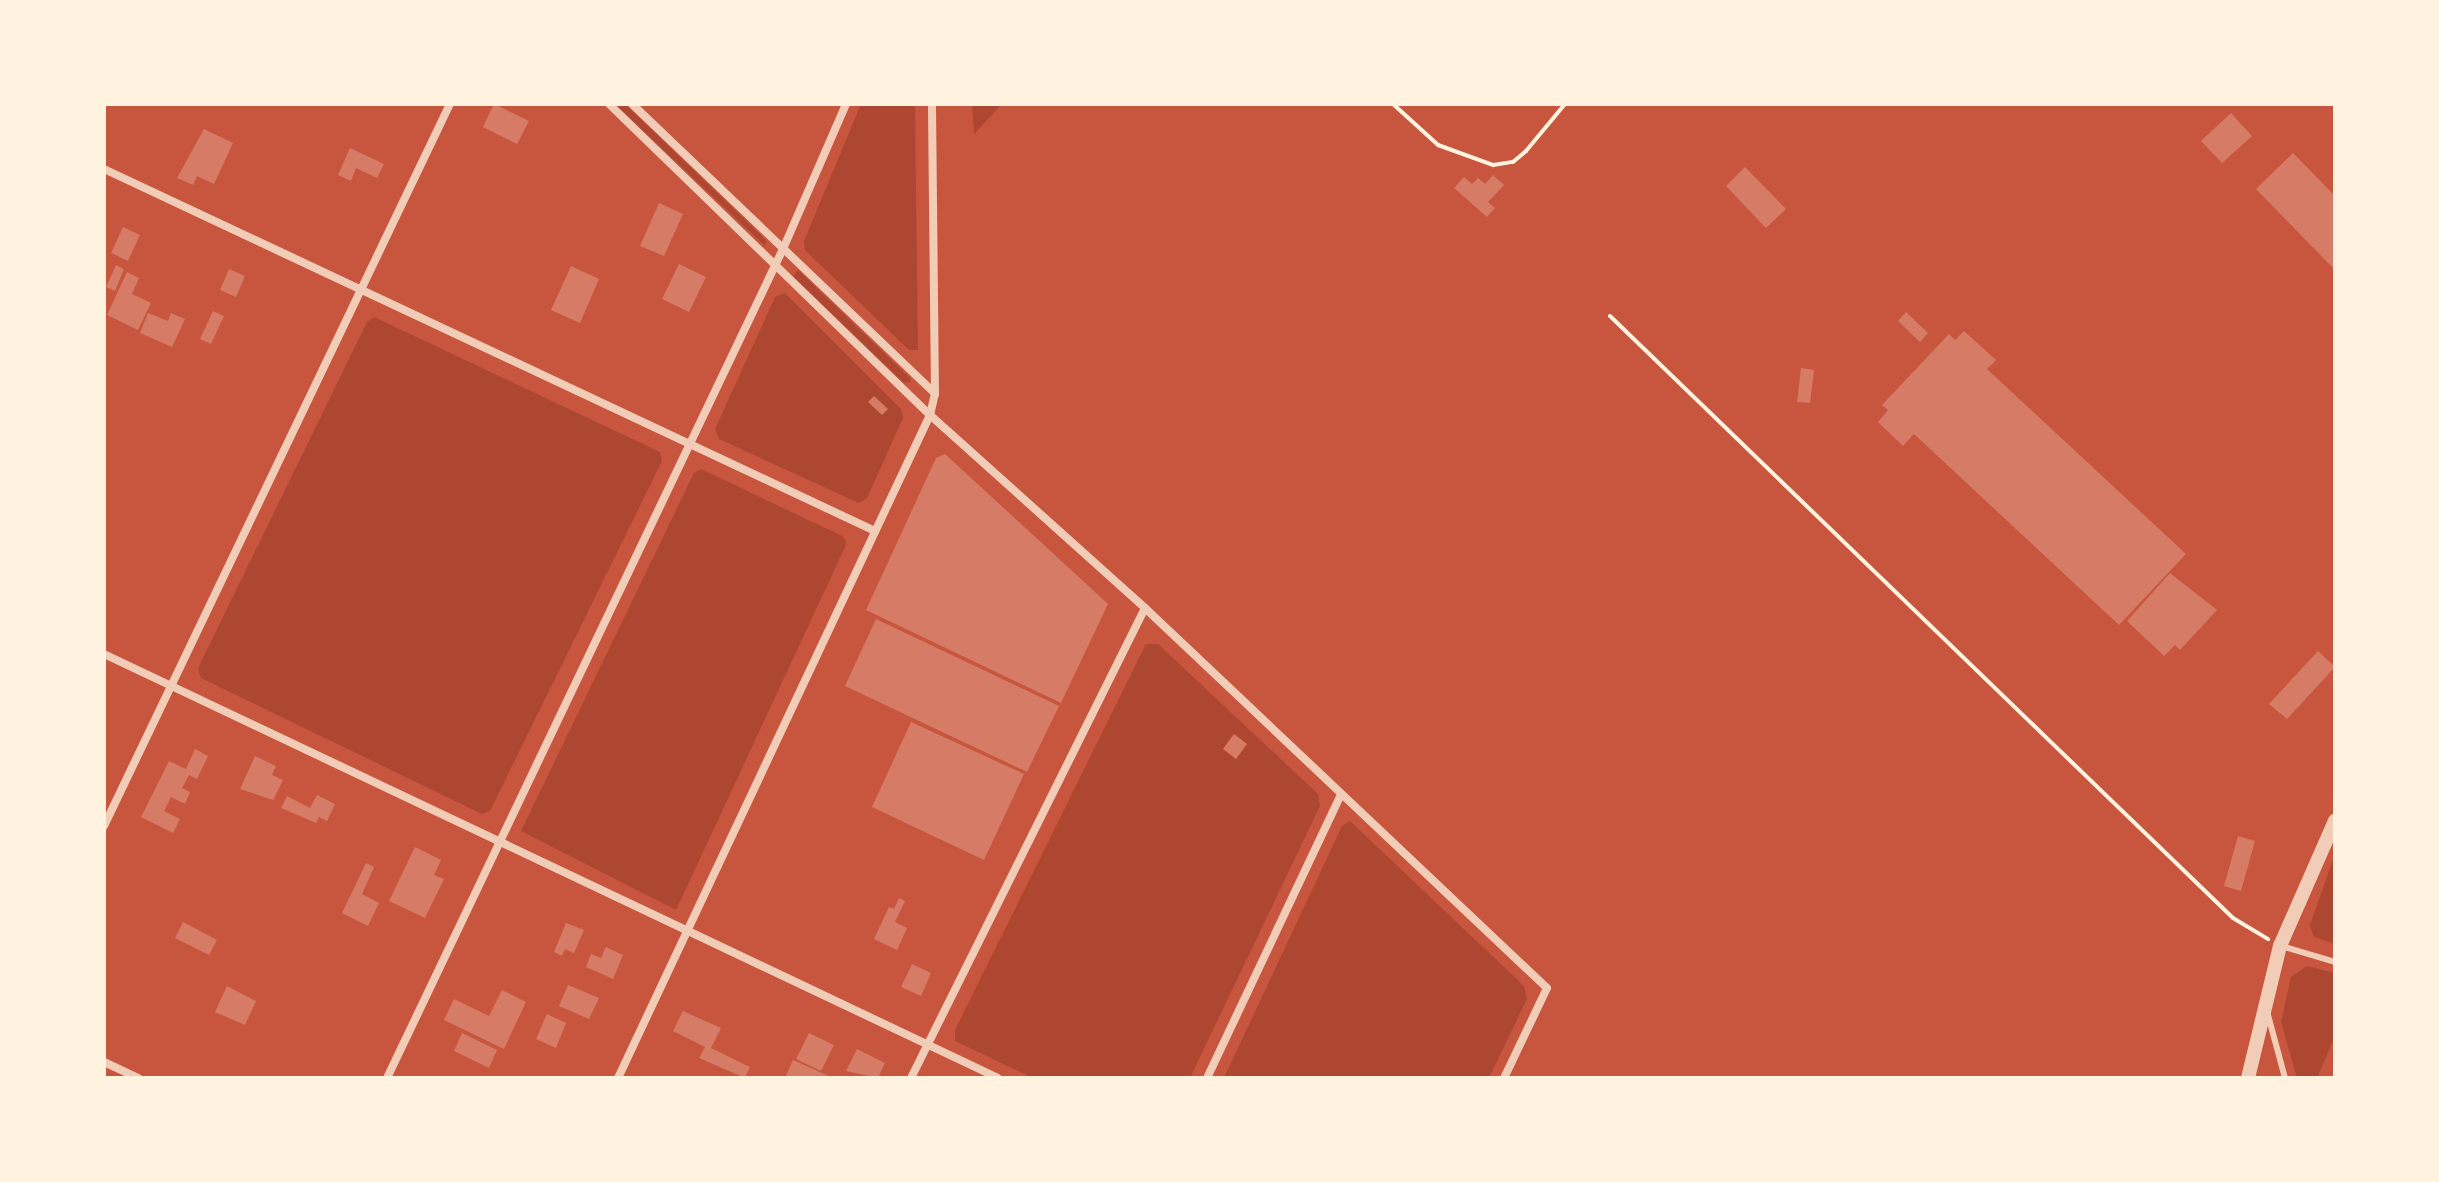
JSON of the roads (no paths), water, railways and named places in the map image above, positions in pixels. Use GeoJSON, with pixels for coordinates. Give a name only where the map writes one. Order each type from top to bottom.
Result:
{"type":"FeatureCollection","features":[{"type":"Feature","properties":{"kind":"street"},"geometry":{"type":"LineString","coordinates":[[104,826],[450,104]]}},
{"type":"Feature","properties":{"kind":"street"},"geometry":{"type":"LineString","coordinates":[[609,104],[930,415],[1145,608],[1547,988],[1504,1078]]}},
{"type":"Feature","properties":{"kind":"street"},"geometry":{"type":"LineString","coordinates":[[632,104],[935,394]]}},
{"type":"Feature","properties":{"kind":"street"},"geometry":{"type":"LineString","coordinates":[[387,1078],[783,249],[846,104]]}},
{"type":"Feature","properties":{"kind":"street"},"geometry":{"type":"LineString","coordinates":[[618,1078],[930,415],[935,394],[932,104]]}},
{"type":"Feature","properties":{"kind":"street"},"geometry":{"type":"LineString","coordinates":[[104,169],[875,531]]}},
{"type":"Feature","properties":{"kind":"street"},"geometry":{"type":"LineString","coordinates":[[911,1078],[1145,608]]}},
{"type":"Feature","properties":{"kind":"street"},"geometry":{"type":"LineString","coordinates":[[104,654],[998,1078]]}},
{"type":"Feature","properties":{"kind":"street"},"geometry":{"type":"LineString","coordinates":[[1207,1078],[1341,795]]}},
{"type":"Feature","properties":{"kind":"street"},"geometry":{"type":"LineString","coordinates":[[2248,1078],[2280,946],[2335,821]]}},
{"type":"Feature","properties":{"kind":"street"},"geometry":{"type":"LineString","coordinates":[[104,1062],[138,1078]]}},
{"type":"Feature","properties":{"kind":"lane"},"geometry":{"type":"LineString","coordinates":[[2280,946],[2335,962]]}},
{"type":"Feature","properties":{"kind":"lane"},"geometry":{"type":"LineString","coordinates":[[2265,1003],[2285,1078]]}}]}
